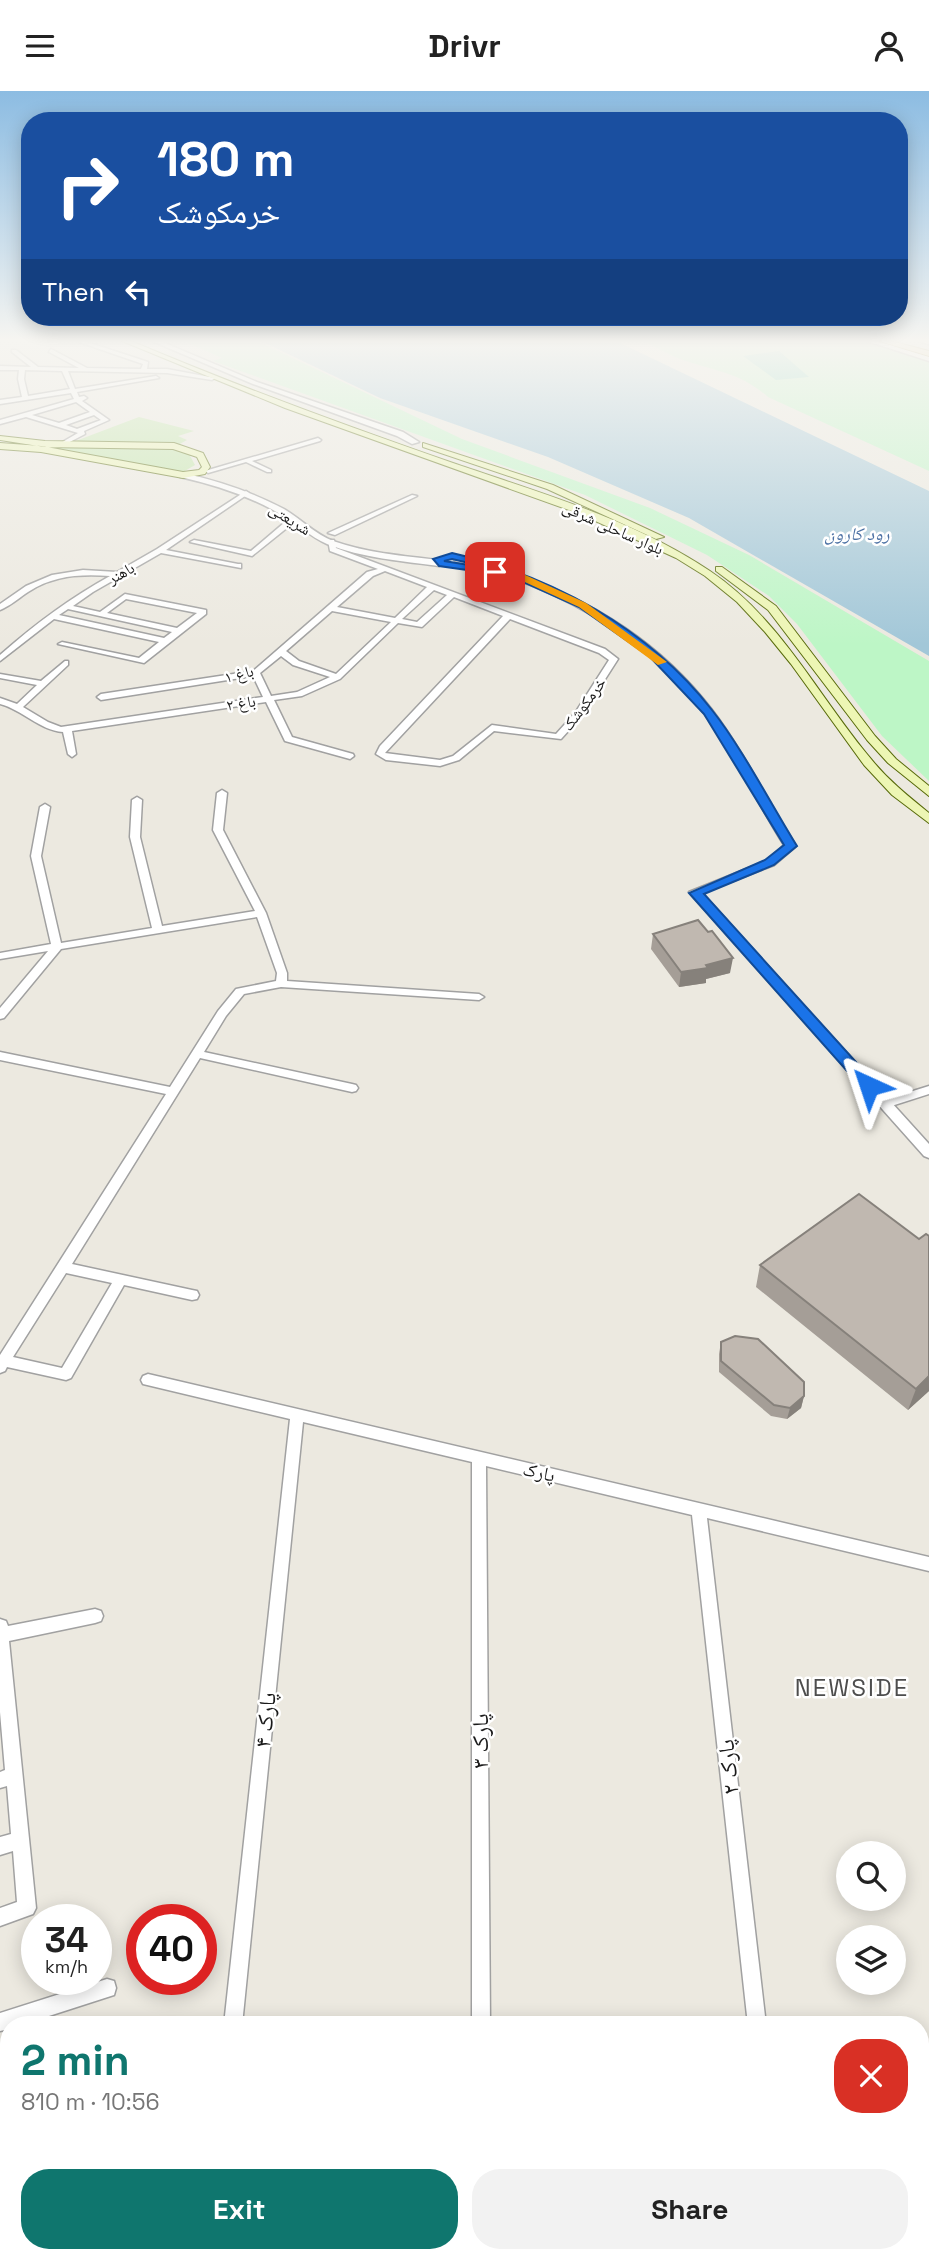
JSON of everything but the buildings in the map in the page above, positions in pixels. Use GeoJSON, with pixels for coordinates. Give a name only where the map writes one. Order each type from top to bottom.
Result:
{"type":"FeatureCollection","features":[{"type":"Feature","properties":{"kind":"main road","name":"شریعتی"},"geometry":{"type":"LineString","coordinates":[[0,446],[41,449],[183,475],[206,470],[200,454],[174,446],[45,442]]}},
{"type":"Feature","properties":{"kind":"main road","name":"بلوار ساحلی شرقی"},"geometry":{"type":"LineString","coordinates":[[388,442],[602,521],[709,574],[759,616],[869,765],[893,791],[929,820]]}},
{"type":"Feature","properties":{"kind":"main road","name":"بلوار ساحلی شرقی"},"geometry":{"type":"LineString","coordinates":[[419,443],[481,463],[618,516],[699,557],[758,597],[782,619],[887,757],[929,792]]}},
{"type":"Feature","properties":{"kind":"main road"},"geometry":{"type":"LineString","coordinates":[[419,443],[459,460],[448,464]]}},
{"type":"Feature","properties":{"kind":"main road"},"geometry":{"type":"LineString","coordinates":[[474,473],[471,467],[481,463]]}},
{"type":"Feature","properties":{"kind":"street"},"geometry":{"type":"LineString","coordinates":[[206,470],[310,442]]}},
{"type":"Feature","properties":{"kind":"street"},"geometry":{"type":"LineString","coordinates":[[248,461],[269,471]]}},
{"type":"Feature","properties":{"kind":"street","name":"شریعتی"},"geometry":{"type":"LineString","coordinates":[[206,470],[298,517],[327,535],[358,547],[390,557],[455,562],[526,579],[583,605],[623,632],[681,681],[708,712],[790,846],[770,863],[695,893],[885,1104]]}},
{"type":"Feature","properties":{"kind":"street","name":"شریعتی"},"geometry":{"type":"LineString","coordinates":[[183,475],[219,482],[246,493],[298,517],[327,535]]}},
{"type":"Feature","properties":{"kind":"street","name":"باهنر"},"geometry":{"type":"LineString","coordinates":[[0,659],[34,629],[118,574],[160,551],[246,493]]}},
{"type":"Feature","properties":{"kind":"street"},"geometry":{"type":"LineString","coordinates":[[327,535],[414,496]]}},
{"type":"Feature","properties":{"kind":"street"},"geometry":{"type":"LineString","coordinates":[[194,542],[252,554],[298,517]]}},
{"type":"Feature","properties":{"kind":"street","name":"خرمکوشک"},"geometry":{"type":"LineString","coordinates":[[327,535],[333,549],[508,616],[614,659],[578,715],[558,737],[552,739],[492,728],[456,758],[440,763],[380,754],[508,616]]}},
{"type":"Feature","properties":{"kind":"street"},"geometry":{"type":"LineString","coordinates":[[160,551],[237,566]]}},
{"type":"Feature","properties":{"kind":"street","name":"باغ ۱"},"geometry":{"type":"LineString","coordinates":[[101,697],[256,673],[370,574],[384,569]]}},
{"type":"Feature","properties":{"kind":"street"},"geometry":{"type":"LineString","coordinates":[[0,608],[36,583],[60,574],[78,570],[118,574]]}},
{"type":"Feature","properties":{"kind":"street","name":"باغ ۲"},"geometry":{"type":"LineString","coordinates":[[67,730],[299,694],[337,677],[432,587]]}},
{"type":"Feature","properties":{"kind":"street"},"geometry":{"type":"LineString","coordinates":[[330,608],[394,623],[419,625],[452,595]]}},
{"type":"Feature","properties":{"kind":"street"},"geometry":{"type":"LineString","coordinates":[[62,644],[141,661],[203,612],[125,596],[100,615]]}},
{"type":"Feature","properties":{"kind":"street"},"geometry":{"type":"LineString","coordinates":[[155,610],[163,604]]}},
{"type":"Feature","properties":{"kind":"street"},"geometry":{"type":"LineString","coordinates":[[68,607],[178,631]]}},
{"type":"Feature","properties":{"kind":"street"},"geometry":{"type":"LineString","coordinates":[[138,622],[146,616]]}},
{"type":"Feature","properties":{"kind":"street"},"geometry":{"type":"LineString","coordinates":[[55,617],[165,641]]}},
{"type":"Feature","properties":{"kind":"street"},"geometry":{"type":"LineString","coordinates":[[117,639],[125,633]]}},
{"type":"Feature","properties":{"kind":"street"},"geometry":{"type":"LineString","coordinates":[[101,652],[109,646]]}},
{"type":"Feature","properties":{"kind":"street"},"geometry":{"type":"LineString","coordinates":[[280,651],[296,663],[337,677]]}},
{"type":"Feature","properties":{"kind":"street"},"geometry":{"type":"LineString","coordinates":[[20,705],[65,663]]}},
{"type":"Feature","properties":{"kind":"street"},"geometry":{"type":"LineString","coordinates":[[256,673],[288,739],[350,756]]}},
{"type":"Feature","properties":{"kind":"street"},"geometry":{"type":"LineString","coordinates":[[0,676],[43,684]]}},
{"type":"Feature","properties":{"kind":"street"},"geometry":{"type":"LineString","coordinates":[[0,701],[20,705],[50,728],[67,730],[72,754]]}},
{"type":"Feature","properties":{"kind":"street"},"geometry":{"type":"LineString","coordinates":[[222,793],[218,830],[261,913],[282,972],[281,984]]}},
{"type":"Feature","properties":{"kind":"street"},"geometry":{"type":"LineString","coordinates":[[137,800],[135,837],[158,930]]}},
{"type":"Feature","properties":{"kind":"street"},"geometry":{"type":"LineString","coordinates":[[45,807],[36,856],[57,947]]}},
{"type":"Feature","properties":{"kind":"street"},"geometry":{"type":"LineString","coordinates":[[0,956],[261,913]]}},
{"type":"Feature","properties":{"kind":"street"},"geometry":{"type":"LineString","coordinates":[[0,1015],[57,947]]}},
{"type":"Feature","properties":{"kind":"street"},"geometry":{"type":"LineString","coordinates":[[120,1280],[66,1374],[2,1364],[173,1091],[240,991],[281,984],[479,997]]}},
{"type":"Feature","properties":{"kind":"street"},"geometry":{"type":"LineString","coordinates":[[197,1054],[352,1088]]}},
{"type":"Feature","properties":{"kind":"street"},"geometry":{"type":"LineString","coordinates":[[0,1056],[173,1091]]}},
{"type":"Feature","properties":{"kind":"street"},"geometry":{"type":"LineString","coordinates":[[929,1090],[885,1104],[929,1153]]}},
{"type":"Feature","properties":{"kind":"street"},"geometry":{"type":"LineString","coordinates":[[63,1268],[192,1295]]}},
{"type":"Feature","properties":{"kind":"street","name":"پارک"},"geometry":{"type":"LineString","coordinates":[[148,1380],[929,1564]]}},
{"type":"Feature","properties":{"kind":"street","name":"پارک ۴"},"geometry":{"type":"LineString","coordinates":[[234,2016],[297,1416]]}},
{"type":"Feature","properties":{"kind":"street","name":"پارک ۳"},"geometry":{"type":"LineString","coordinates":[[479,1458],[481,2016]]}},
{"type":"Feature","properties":{"kind":"street","name":"پارک ۲"},"geometry":{"type":"LineString","coordinates":[[699,1510],[756,2016]]}},
{"type":"Feature","properties":{"kind":"street"},"geometry":{"type":"LineString","coordinates":[[0,1917],[27,1908],[21,1840],[7,1778],[1,1630],[95,1616]]}},
{"type":"Feature","properties":{"kind":"street"},"geometry":{"type":"LineString","coordinates":[[0,1846],[21,1840]]}},
{"type":"Feature","properties":{"kind":"street"},"geometry":{"type":"LineString","coordinates":[[19,2016],[88,1995]]}},
{"type":"Feature","properties":{"kind":"green space"},"geometry":{"type":"Polygon","coordinates":[[[84,442],[183,442],[178,445],[84,442]]]}},
{"type":"Feature","properties":{"kind":"green space"},"geometry":{"type":"Polygon","coordinates":[[[439,442],[471,442],[650,508],[749,555],[929,661],[929,781],[882,736],[797,624],[769,596],[707,555],[585,495],[439,442]]]}},
{"type":"Feature","properties":{"kind":"green space"},"geometry":{"type":"Polygon","coordinates":[[[867,442],[929,442],[929,471],[867,442]]]}},
{"type":"Feature","properties":{"kind":"green space"},"geometry":{"type":"Polygon","coordinates":[[[45,445],[171,447],[187,450],[195,465],[183,472],[43,448],[45,445]]]}},
{"type":"Feature","properties":{"kind":"water","name":"رود کارون"},"geometry":{"type":"Polygon","coordinates":[[[506,442],[827,442],[929,491],[929,656],[689,518],[548,457],[506,442]]]}},
{"type":"Feature","properties":{"kind":"slow traffic"},"geometry":{"type":"LineString","coordinates":[[507,570],[583,605],[661,662]]}},
{"type":"Feature","properties":{"kind":"district","name":"NEWSIDE"},"geometry":{"type":"Point","coordinates":[852,1687]}},
{"type":"Feature","properties":{"kind":"route"},"geometry":{"type":"LineString","coordinates":[[495,572],[442,564],[438,559],[452,556],[498,566],[583,605],[653,655],[708,712],[790,846],[770,863],[695,893],[869,1086]]}}]}
